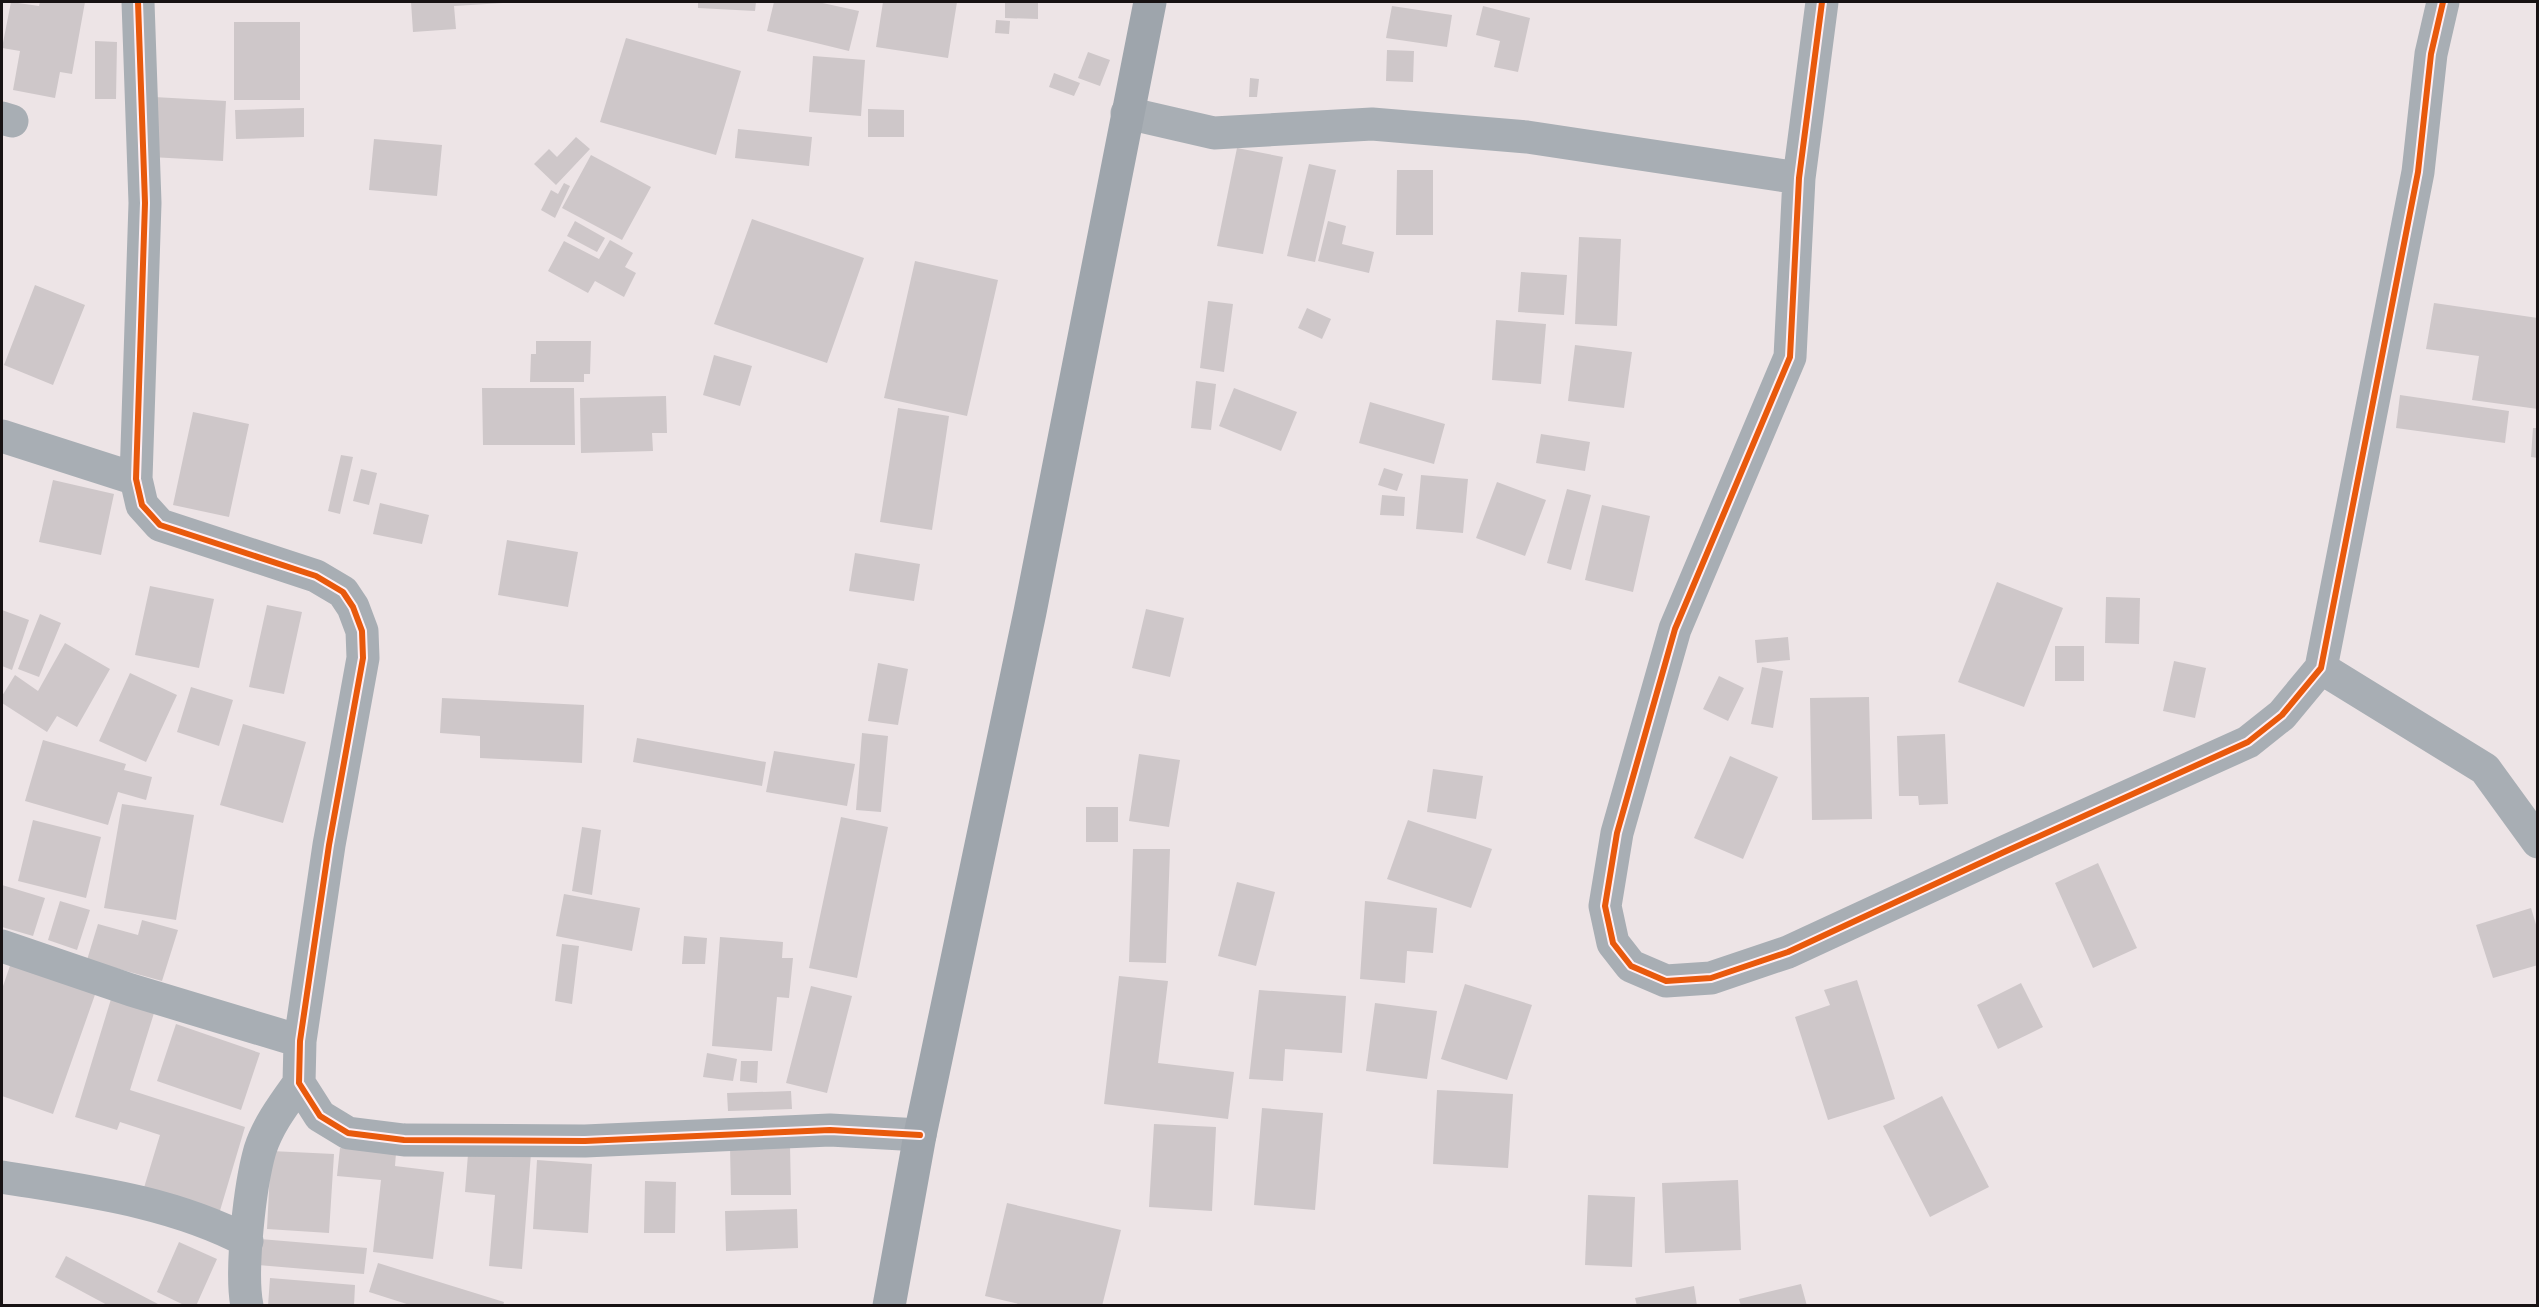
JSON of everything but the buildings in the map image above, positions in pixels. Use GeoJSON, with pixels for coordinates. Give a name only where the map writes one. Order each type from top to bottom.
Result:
{"type":"FeatureCollection","features":[{"type":"Feature","properties":{"kind":"main road"},"geometry":{"type":"LineString","coordinates":[[889,1305],[920,1135],[1030,612],[1150,2]]}},
{"type":"Feature","properties":{"kind":"street"},"geometry":{"type":"LineString","coordinates":[[138,2],[145,203],[136,479],[142,505],[160,525],[316,576],[344,592],[353,607],[362,632],[363,658],[329,845],[300,1041],[299,1083],[320,1116],[348,1133],[405,1140],[585,1141],[830,1130],[920,1135]]}},
{"type":"Feature","properties":{"kind":"street"},"geometry":{"type":"LineString","coordinates":[[1822,2],[1799,178],[1790,357],[1675,629],[1617,833],[1605,906],[1613,943],[1631,966],[1666,981],[1711,978],[1788,952],[2248,742],[2282,714],[2321,668],[2418,172],[2431,54],[2443,2]]}},
{"type":"Feature","properties":{"kind":"street"},"geometry":{"type":"LineString","coordinates":[[1127,113],[1214,133],[1372,124],[1527,137],[1799,178]]}},
{"type":"Feature","properties":{"kind":"street"},"geometry":{"type":"LineString","coordinates":[[2,436],[136,479]]}},
{"type":"Feature","properties":{"kind":"street"},"geometry":{"type":"LineString","coordinates":[[2321,668],[2485,769],[2538,842]]}},
{"type":"Feature","properties":{"kind":"street"},"geometry":{"type":"LineString","coordinates":[[2,946],[131,990],[300,1041]]}},
{"type":"Feature","properties":{"kind":"street"},"geometry":{"type":"LineString","coordinates":[[247,1305],[245,1296],[250,1203],[260,1150],[276,1115],[299,1083]]}},
{"type":"Feature","properties":{"kind":"street"},"geometry":{"type":"LineString","coordinates":[[2,1177],[120,1196],[188,1215],[225,1229],[247,1241]]}},
{"type":"Feature","properties":{"kind":"cycle path"},"geometry":{"type":"LineString","coordinates":[[138,2],[145,203],[136,479],[142,505],[160,525],[316,576],[343,592],[353,607],[362,631],[363,658],[329,845],[300,1041],[299,1083],[320,1116],[348,1133],[404,1140],[585,1141],[830,1130],[920,1135]]}},
{"type":"Feature","properties":{"kind":"cycle path"},"geometry":{"type":"LineString","coordinates":[[1822,2],[1799,178],[1790,357],[1675,629],[1617,833],[1605,906],[1613,943],[1631,966],[1666,981],[1711,978],[1788,952],[2248,742],[2282,715],[2321,668],[2418,172],[2431,54],[2443,2]]}}]}
